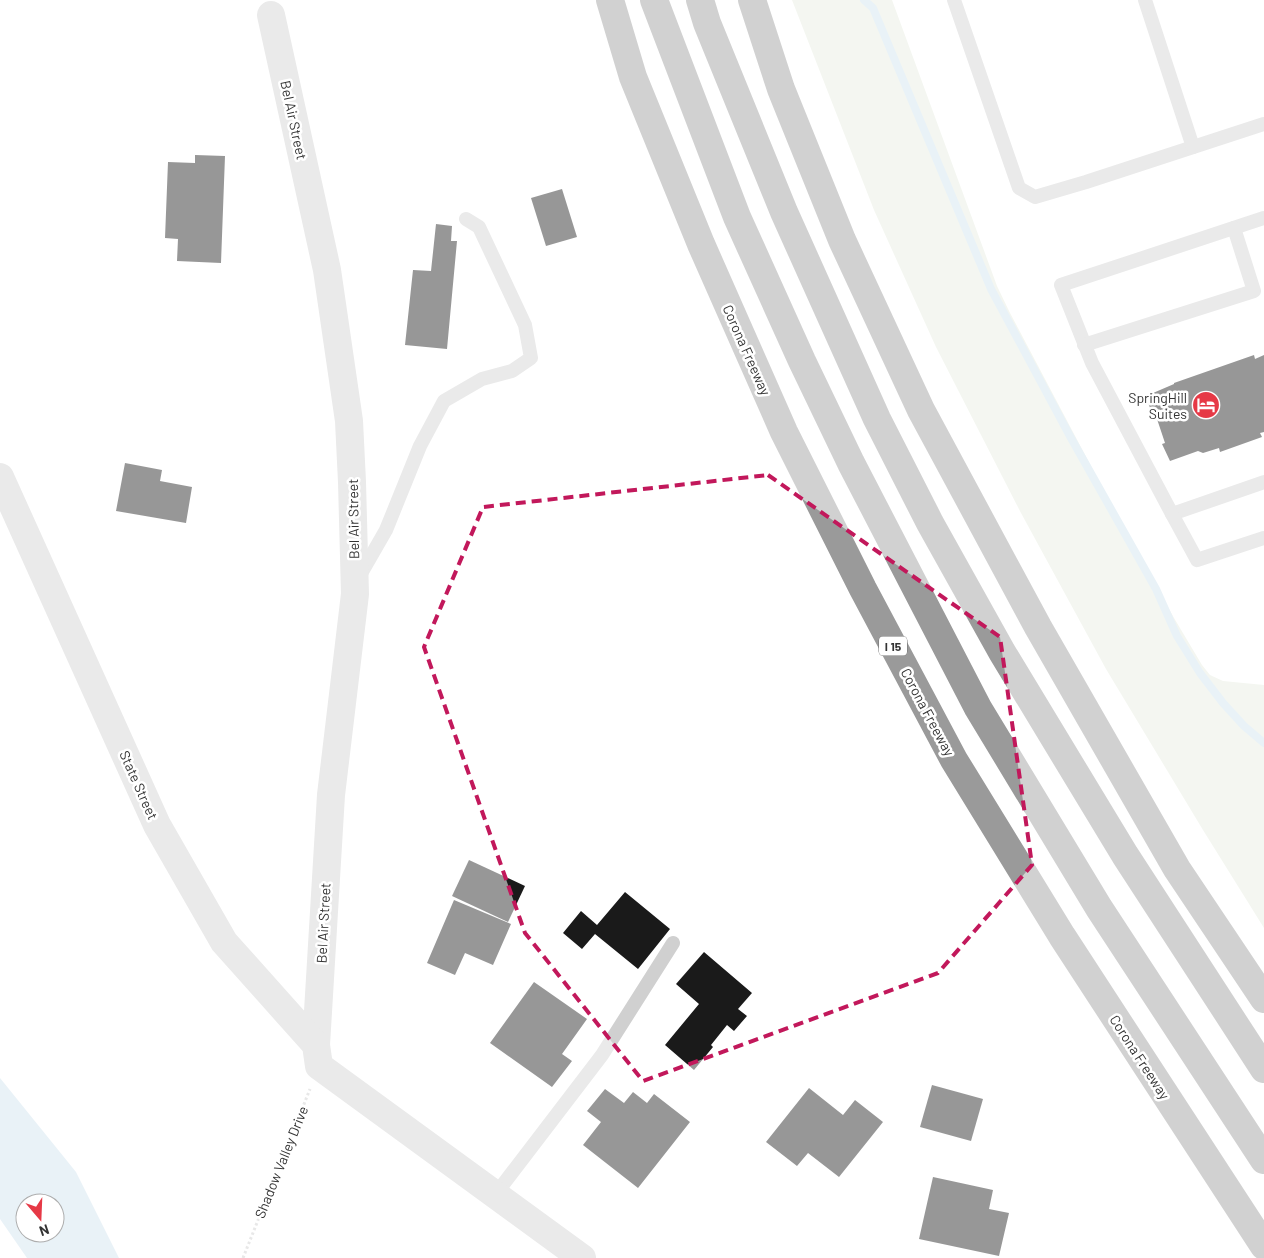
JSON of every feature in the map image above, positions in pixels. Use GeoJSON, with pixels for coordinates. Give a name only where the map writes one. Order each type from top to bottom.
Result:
{"type":"FeatureCollection","features":[{"type":"Feature","properties":{"kind":"highway","name":"Corona Freeway"},"geometry":{"type":"LineString","coordinates":[[610,0],[632,77],[701,244],[784,432],[863,589],[954,760],[1067,944],[1264,1246]]}},
{"type":"Feature","properties":{"kind":"highway"},"geometry":{"type":"LineString","coordinates":[[654,0],[737,217],[802,362],[851,464],[978,708],[1099,908],[1264,1160]]}},
{"type":"Feature","properties":{"kind":"highway"},"geometry":{"type":"LineString","coordinates":[[700,0],[707,23],[784,212],[877,419],[930,523],[1002,652],[1125,855],[1264,1068]]}},
{"type":"Feature","properties":{"kind":"highway"},"geometry":{"type":"LineString","coordinates":[[752,0],[782,89],[842,240],[921,410],[1038,627],[1177,869],[1264,999]]}},
{"type":"Feature","properties":{"kind":"street","name":"Bel Air Street"},"geometry":{"type":"LineString","coordinates":[[270,7],[327,270],[349,421],[352,482],[355,594],[331,795],[318,1055]]}},
{"type":"Feature","properties":{"kind":"street","name":"State Street"},"geometry":{"type":"LineString","coordinates":[[0,477],[157,825],[224,942],[318,1055]]}},
{"type":"Feature","properties":{"kind":"street"},"geometry":{"type":"LineString","coordinates":[[318,1055],[496,1195],[582,1258]]}},
{"type":"Feature","properties":{"kind":"lane"},"geometry":{"type":"LineString","coordinates":[[954,0],[1020,188],[1035,197],[1264,124]]}},
{"type":"Feature","properties":{"kind":"lane"},"geometry":{"type":"LineString","coordinates":[[1145,0],[1193,147]]}},
{"type":"Feature","properties":{"kind":"lane"},"geometry":{"type":"LineString","coordinates":[[1264,218],[1060,285],[1092,363],[1197,560],[1264,538]]}},
{"type":"Feature","properties":{"kind":"lane"},"geometry":{"type":"LineString","coordinates":[[354,587],[386,530],[420,446],[444,401],[482,379],[512,371],[531,358],[526,325],[479,227],[466,220]]}},
{"type":"Feature","properties":{"kind":"lane"},"geometry":{"type":"LineString","coordinates":[[1084,345],[1254,291],[1234,228]]}},
{"type":"Feature","properties":{"kind":"lane"},"geometry":{"type":"LineString","coordinates":[[1172,514],[1264,482]]}},
{"type":"Feature","properties":{"kind":"lane"},"geometry":{"type":"LineString","coordinates":[[496,1195],[602,1055],[674,943]]}},
{"type":"Feature","properties":{"kind":"path","name":"Shadow Valley Drive"},"geometry":{"type":"LineString","coordinates":[[243,1258],[318,1055]]}},
{"type":"Feature","properties":{"kind":"highlighted area"},"geometry":{"type":"Polygon","coordinates":[[[768,475],[1000,637],[1032,865],[938,973],[643,1081],[525,933],[424,647],[483,507],[768,475]]]}},
{"type":"Feature","properties":{"kind":"shaded area"},"geometry":{"type":"Polygon","coordinates":[[[792,0],[892,0],[997,286],[1092,468],[1174,618],[1202,665],[1210,675],[1223,681],[1264,685],[1264,928],[1106,669],[1021,513],[936,347],[874,210],[792,0]]]}},
{"type":"Feature","properties":{"kind":"water"},"geometry":{"type":"Polygon","coordinates":[[[0,1078],[76,1172],[119,1258],[27,1258],[17,1243],[65,1243],[65,1193],[15,1193],[15,1241],[0,1219],[0,1078]]]}},
{"type":"Feature","properties":{"kind":"building"},"geometry":{"type":"Polygon","coordinates":[[[195,155],[225,156],[221,263],[177,261],[178,239],[165,238],[168,162],[195,163],[195,155]]]}},
{"type":"Feature","properties":{"kind":"building"},"geometry":{"type":"Polygon","coordinates":[[[562,189],[577,237],[546,246],[531,198],[562,189]]]}},
{"type":"Feature","properties":{"kind":"building"},"geometry":{"type":"Polygon","coordinates":[[[436,224],[452,226],[451,241],[457,241],[447,349],[405,345],[413,270],[431,271],[436,224]]]}},
{"type":"Feature","properties":{"kind":"building","name":"SpringHill Suites"},"geometry":{"type":"Polygon","coordinates":[[[1254,355],[1255,359],[1264,355],[1264,432],[1260,433],[1262,437],[1220,452],[1219,448],[1203,453],[1198,451],[1170,461],[1162,444],[1165,443],[1155,413],[1152,414],[1146,396],[1174,383],[1254,355]]]}},
{"type":"Feature","properties":{"kind":"building"},"geometry":{"type":"Polygon","coordinates":[[[125,463],[162,470],[160,481],[192,487],[186,523],[116,511],[125,463]]]}},
{"type":"Feature","properties":{"kind":"building"},"geometry":{"type":"Polygon","coordinates":[[[469,860],[525,886],[508,922],[452,896],[469,860]]]}},
{"type":"Feature","properties":{"kind":"building"},"geometry":{"type":"Polygon","coordinates":[[[625,892],[670,929],[638,969],[595,934],[582,949],[563,933],[581,911],[597,925],[625,892]]]}},
{"type":"Feature","properties":{"kind":"building"},"geometry":{"type":"Polygon","coordinates":[[[454,900],[511,924],[493,965],[465,953],[455,975],[427,963],[454,900]]]}},
{"type":"Feature","properties":{"kind":"building"},"geometry":{"type":"Polygon","coordinates":[[[704,952],[752,993],[738,1009],[747,1016],[734,1031],[727,1025],[711,1045],[713,1047],[694,1070],[665,1045],[699,1004],[676,984],[704,952]]]}},
{"type":"Feature","properties":{"kind":"building"},"geometry":{"type":"Polygon","coordinates":[[[534,982],[587,1019],[562,1054],[572,1061],[552,1087],[490,1043],[534,982]]]}},
{"type":"Feature","properties":{"kind":"building"},"geometry":{"type":"Polygon","coordinates":[[[932,1085],[983,1099],[971,1141],[920,1127],[932,1085]]]}},
{"type":"Feature","properties":{"kind":"building"},"geometry":{"type":"Polygon","coordinates":[[[809,1088],[843,1115],[855,1100],[883,1122],[839,1177],[808,1153],[797,1166],[766,1142],[809,1088]]]}},
{"type":"Feature","properties":{"kind":"building"},"geometry":{"type":"Polygon","coordinates":[[[605,1089],[624,1103],[633,1092],[647,1103],[654,1094],[690,1122],[638,1188],[583,1145],[601,1122],[587,1111],[605,1089]]]}},
{"type":"Feature","properties":{"kind":"building"},"geometry":{"type":"Polygon","coordinates":[[[933,1177],[993,1190],[989,1209],[1009,1213],[999,1256],[919,1239],[933,1177]]]}},
{"type":"Feature","properties":{"kind":"waterway"},"geometry":{"type":"LineString","coordinates":[[864,0],[873,8],[991,289],[1071,438],[1156,589],[1177,636],[1200,673],[1223,703],[1244,726],[1264,743]]}},
{"type":"Feature","properties":{"kind":"place","name":"SpringHill Suites"},"geometry":{"type":"Point","coordinates":[1206,405]}}]}
